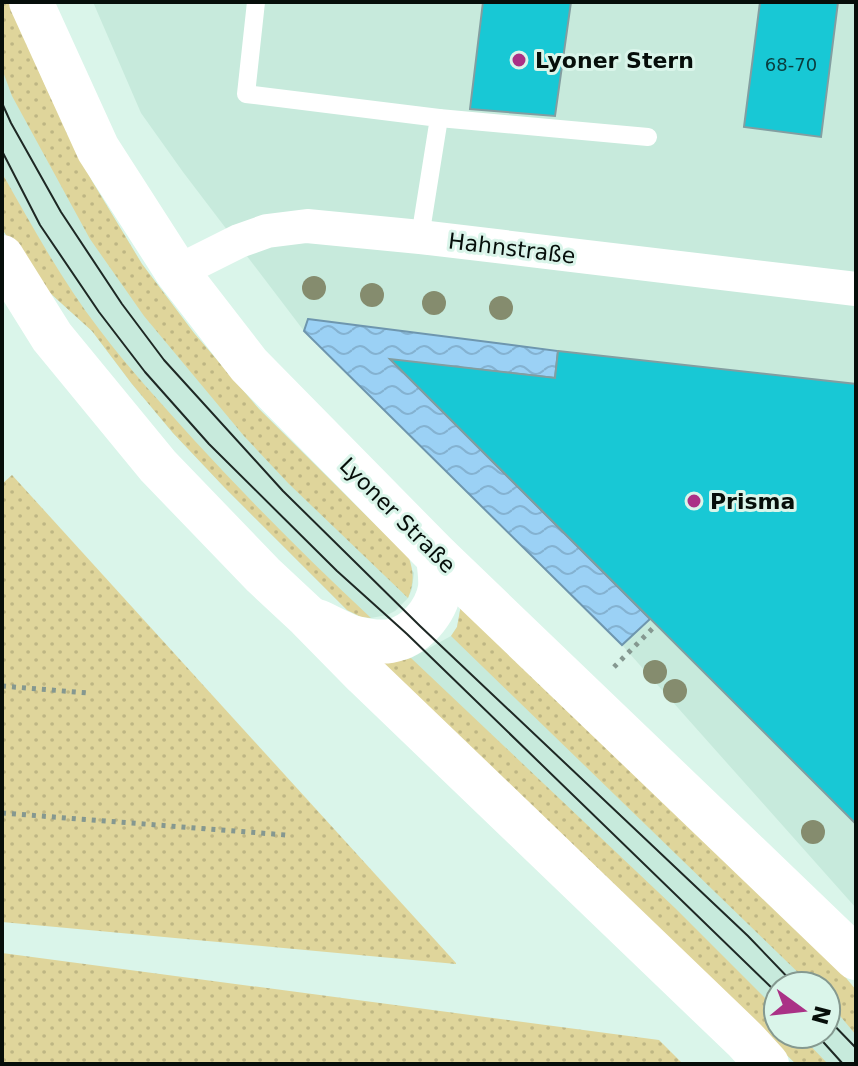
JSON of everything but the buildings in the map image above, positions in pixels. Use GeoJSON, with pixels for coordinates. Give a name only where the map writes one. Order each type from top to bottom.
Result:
{"type":"FeatureCollection","features":[{"type":"Feature","properties":{"kind":"main road","name":"Lyoner Straße"},"geometry":{"type":"LineString","coordinates":[[31,2],[98,149],[177,272],[249,365],[438,557],[856,958]]}},
{"type":"Feature","properties":{"kind":"main road"},"geometry":{"type":"LineString","coordinates":[[2,257],[52,337],[158,466],[263,575],[767,1064]]}},
{"type":"Feature","properties":{"kind":"main road"},"geometry":{"type":"LineString","coordinates":[[308,617],[351,636],[393,641],[420,626],[435,605],[440,586],[438,557]]}},
{"type":"Feature","properties":{"kind":"street","name":"Hahnstraße"},"geometry":{"type":"LineString","coordinates":[[177,272],[239,241],[267,231],[307,226],[856,289]]}},
{"type":"Feature","properties":{"kind":"lane"},"geometry":{"type":"LineString","coordinates":[[256,2],[246,94],[439,118],[648,137]]}},
{"type":"Feature","properties":{"kind":"lane"},"geometry":{"type":"LineString","coordinates":[[420,237],[439,118]]}},
{"type":"Feature","properties":{"kind":"path"},"geometry":{"type":"LineString","coordinates":[[614,667],[656,625]]}},
{"type":"Feature","properties":{"kind":"path"},"geometry":{"type":"LineString","coordinates":[[2,686],[88,693]]}},
{"type":"Feature","properties":{"kind":"path"},"geometry":{"type":"LineString","coordinates":[[2,813],[286,835]]}},
{"type":"Feature","properties":{"kind":"shaded area"},"geometry":{"type":"Polygon","coordinates":[[[2,2],[92,181],[142,264],[194,333],[259,409],[398,546],[414,573],[408,598],[395,611],[371,618],[347,610],[173,433],[92,331],[50,293],[2,229],[2,2]]]}},
{"type":"Feature","properties":{"kind":"shaded area"},"geometry":{"type":"Polygon","coordinates":[[[2,2],[10,2],[45,85],[92,181],[142,264],[194,333],[259,409],[409,558],[413,578],[408,598],[289,484],[244,436],[144,316],[90,239],[12,96],[2,69],[2,2]]]}},
{"type":"Feature","properties":{"kind":"shaded area"},"geometry":{"type":"Polygon","coordinates":[[[93,2],[856,2],[856,908],[622,645],[304,331],[141,113],[93,2]]]}},
{"type":"Feature","properties":{"kind":"shaded area"},"geometry":{"type":"Polygon","coordinates":[[[2,173],[72,292],[122,358],[237,486],[371,618],[347,610],[225,488],[173,433],[92,331],[32,273],[2,229],[2,173]]]}},
{"type":"Feature","properties":{"kind":"shaded area"},"geometry":{"type":"Polygon","coordinates":[[[12,475],[456,964],[2,922],[2,484],[12,475]]]}},
{"type":"Feature","properties":{"kind":"shaded area"},"geometry":{"type":"Polygon","coordinates":[[[461,605],[835,970],[762,970],[762,1031],[382,658],[398,662],[411,658],[451,636],[457,627],[461,605]]]}},
{"type":"Feature","properties":{"kind":"shaded area"},"geometry":{"type":"Polygon","coordinates":[[[461,605],[840,970],[795,970],[451,636],[457,627],[461,605]]]}},
{"type":"Feature","properties":{"kind":"shaded area"},"geometry":{"type":"Polygon","coordinates":[[[360,648],[391,660],[411,658],[675,908],[762,995],[762,1032],[360,648]]]}},
{"type":"Feature","properties":{"kind":"shaded area"},"geometry":{"type":"Polygon","coordinates":[[[2,953],[659,1040],[683,1064],[2,1064],[2,953]]]}},
{"type":"Feature","properties":{"kind":"shaded area"},"geometry":{"type":"Polygon","coordinates":[[[842,973],[856,990],[856,1035],[842,1018],[842,973]]]}},
{"type":"Feature","properties":{"kind":"shaded area"},"geometry":{"type":"Polygon","coordinates":[[[842,976],[856,990],[856,1064],[796,1064],[782,1050],[842,1050],[842,976]]]}},
{"type":"Feature","properties":{"kind":"shaded area"},"geometry":{"type":"Polygon","coordinates":[[[781,1050],[814,1050],[828,1064],[796,1064],[781,1050]]]}},
{"type":"Feature","properties":{"kind":"water"},"geometry":{"type":"Polygon","coordinates":[[[308,319],[558,351],[555,378],[391,360],[650,619],[622,645],[304,331],[308,319]]]}},
{"type":"Feature","properties":{"kind":"tram line"},"geometry":{"type":"LineString","coordinates":[[2,103],[61,212],[122,304],[164,360],[283,491],[781,970]]}},
{"type":"Feature","properties":{"kind":"tram line"},"geometry":{"type":"LineString","coordinates":[[2,151],[40,225],[99,312],[145,372],[209,444],[762,978]]}},
{"type":"Feature","properties":{"kind":"tram line"},"geometry":{"type":"LineString","coordinates":[[842,1034],[856,1048]]}},
{"type":"Feature","properties":{"kind":"tram line"},"geometry":{"type":"LineString","coordinates":[[830,1050],[843,1064]]}},
{"type":"Feature","properties":{"kind":"place","name":"Lyoner Stern"},"geometry":{"type":"Point","coordinates":[519,60]}},
{"type":"Feature","properties":{"kind":"place","name":"Prisma"},"geometry":{"type":"Point","coordinates":[694,501]}}]}
